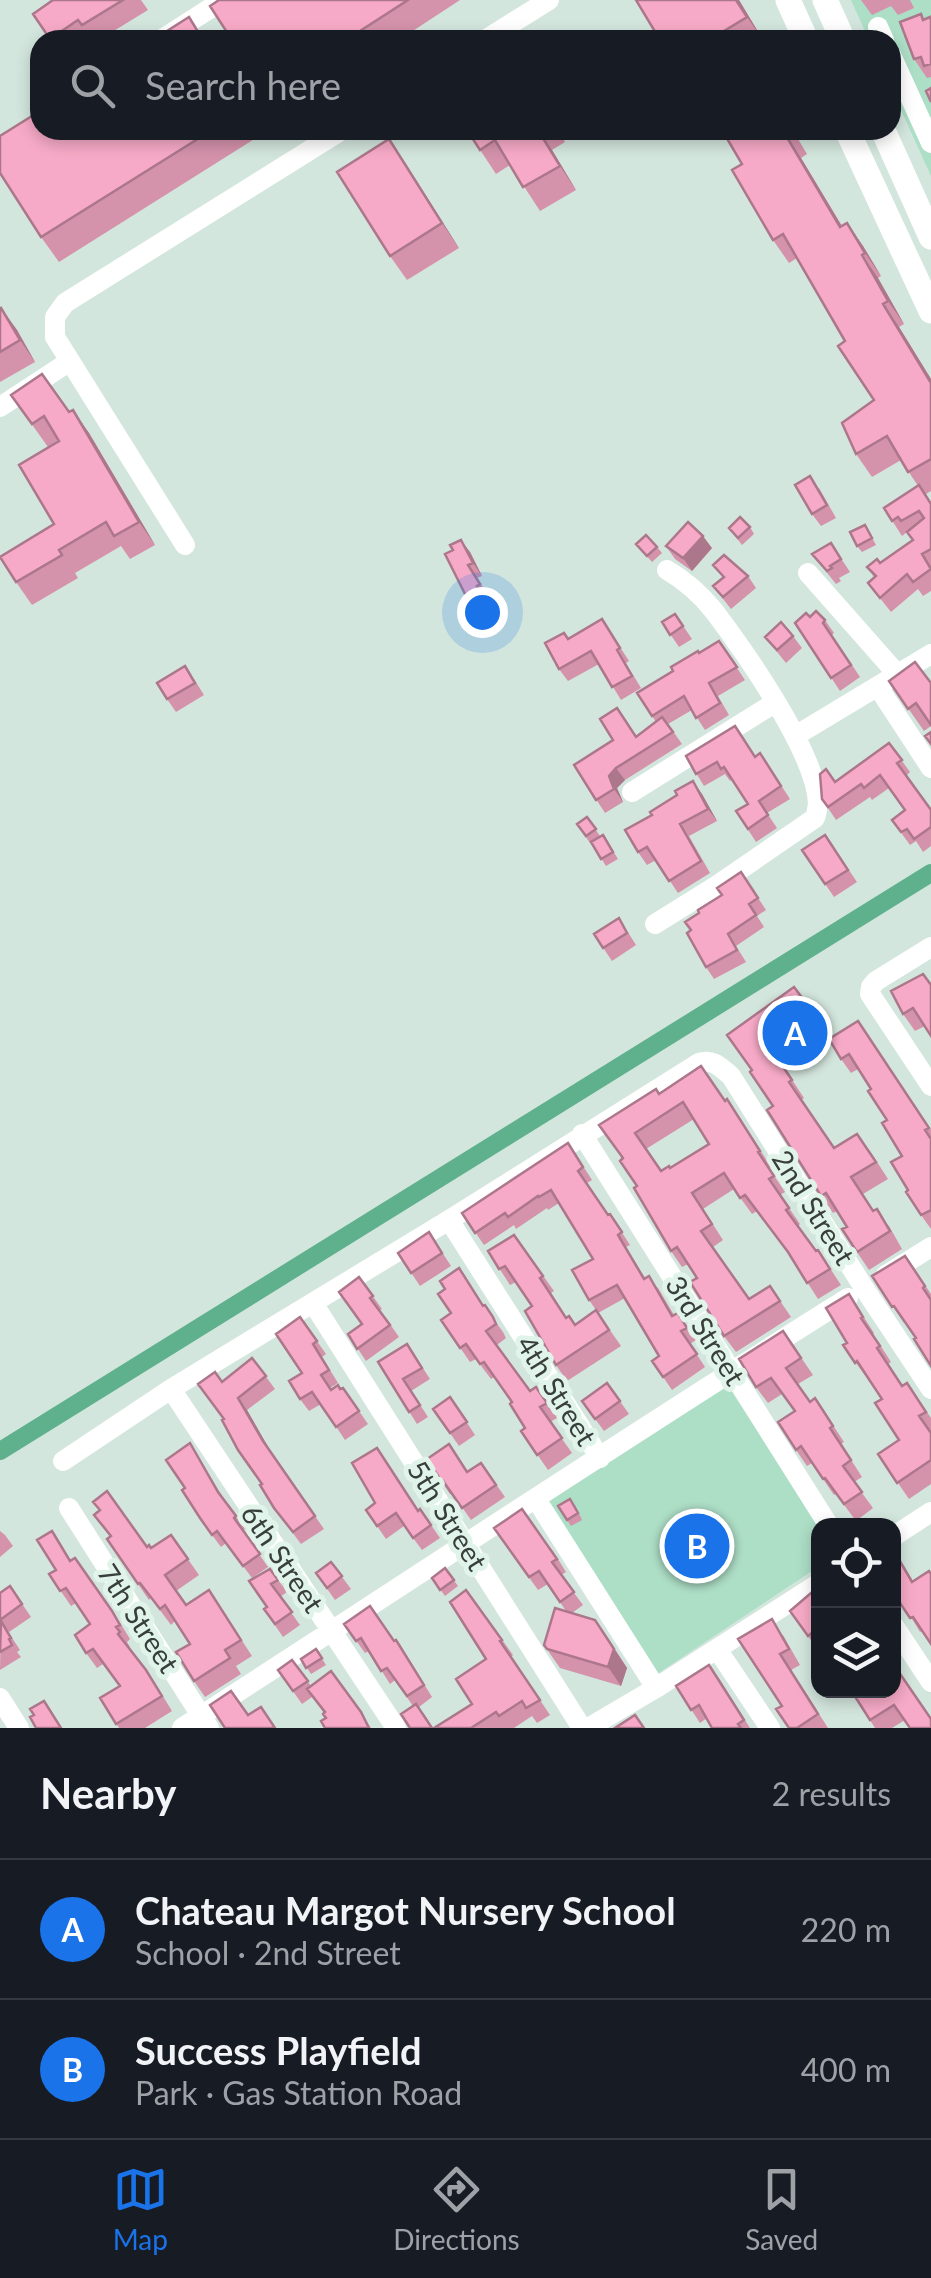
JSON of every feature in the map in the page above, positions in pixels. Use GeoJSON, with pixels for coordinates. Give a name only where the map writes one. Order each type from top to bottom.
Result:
{"type":"FeatureCollection","features":[{"type":"Feature","properties":{"kind":"main road"},"geometry":{"type":"LineString","coordinates":[[788,0],[802,30]]}},
{"type":"Feature","properties":{"kind":"main road"},"geometry":{"type":"LineString","coordinates":[[824,0],[838,30]]}},
{"type":"Feature","properties":{"kind":"main road"},"geometry":{"type":"LineString","coordinates":[[853,140],[931,312]]}},
{"type":"Feature","properties":{"kind":"main road"},"geometry":{"type":"LineString","coordinates":[[888,140],[931,236]]}},
{"type":"Feature","properties":{"kind":"street"},"geometry":{"type":"LineString","coordinates":[[176,30],[223,0]]}},
{"type":"Feature","properties":{"kind":"street"},"geometry":{"type":"LineString","coordinates":[[501,30],[549,0]]}},
{"type":"Feature","properties":{"kind":"street"},"geometry":{"type":"LineString","coordinates":[[901,77],[931,143]]}},
{"type":"Feature","properties":{"kind":"street"},"geometry":{"type":"LineString","coordinates":[[185,545],[56,337],[56,318],[65,304],[326,140]]}},
{"type":"Feature","properties":{"kind":"street"},"geometry":{"type":"LineString","coordinates":[[0,407],[70,361]]}},
{"type":"Feature","properties":{"kind":"street"},"geometry":{"type":"LineString","coordinates":[[654,924],[816,818],[818,803],[813,780],[776,702],[712,608],[667,570]]}},
{"type":"Feature","properties":{"kind":"street"},"geometry":{"type":"LineString","coordinates":[[808,573],[898,675]]}},
{"type":"Feature","properties":{"kind":"street"},"geometry":{"type":"LineString","coordinates":[[794,736],[931,654]]}},
{"type":"Feature","properties":{"kind":"street"},"geometry":{"type":"LineString","coordinates":[[878,687],[931,768]]}},
{"type":"Feature","properties":{"kind":"street"},"geometry":{"type":"LineString","coordinates":[[632,792],[776,702]]}},
{"type":"Feature","properties":{"kind":"street"},"geometry":{"type":"LineString","coordinates":[[931,947],[876,981],[870,994],[931,1086]]}},
{"type":"Feature","properties":{"kind":"street","name":"2nd Street"},"geometry":{"type":"LineString","coordinates":[[582,1134],[706,1060],[714,1062],[731,1076],[931,1389]]}},
{"type":"Feature","properties":{"kind":"street"},"geometry":{"type":"LineString","coordinates":[[63,1460],[582,1134]]}},
{"type":"Feature","properties":{"kind":"street","name":"3rd Street"},"geometry":{"type":"LineString","coordinates":[[582,1134],[824,1518]]}},
{"type":"Feature","properties":{"kind":"street","name":"4th Street"},"geometry":{"type":"LineString","coordinates":[[182,1728],[205,1722],[331,1631],[600,1458],[449,1220]]}},
{"type":"Feature","properties":{"kind":"street"},"geometry":{"type":"LineString","coordinates":[[600,1458],[931,1247]]}},
{"type":"Feature","properties":{"kind":"street","name":"5th Street"},"geometry":{"type":"LineString","coordinates":[[313,1303],[585,1728]]}},
{"type":"Feature","properties":{"kind":"street","name":"6th Street"},"geometry":{"type":"LineString","coordinates":[[171,1389],[396,1728]]}},
{"type":"Feature","properties":{"kind":"street"},"geometry":{"type":"LineString","coordinates":[[536,1499],[656,1688]]}},
{"type":"Feature","properties":{"kind":"street","name":"7th Street"},"geometry":{"type":"LineString","coordinates":[[69,1508],[205,1722]]}},
{"type":"Feature","properties":{"kind":"street"},"geometry":{"type":"LineString","coordinates":[[901,1531],[931,1512]]}},
{"type":"Feature","properties":{"kind":"street"},"geometry":{"type":"LineString","coordinates":[[585,1728],[656,1688],[811,1589]]}},
{"type":"Feature","properties":{"kind":"street"},"geometry":{"type":"LineString","coordinates":[[901,1637],[931,1682]]}},
{"type":"Feature","properties":{"kind":"street"},"geometry":{"type":"LineString","coordinates":[[717,1649],[770,1728]]}},
{"type":"Feature","properties":{"kind":"street"},"geometry":{"type":"LineString","coordinates":[[0,1698],[19,1728]]}},
{"type":"Feature","properties":{"kind":"green space"},"geometry":{"type":"Polygon","coordinates":[[[851,0],[931,0],[931,176],[901,110],[901,30],[864,30],[851,0]]]}},
{"type":"Feature","properties":{"kind":"green space"},"geometry":{"type":"Polygon","coordinates":[[[727,1384],[813,1518],[811,1572],[657,1674],[546,1502],[727,1384]]]}},
{"type":"Feature","properties":{"kind":"building"},"geometry":{"type":"Polygon","coordinates":[[[53,0],[123,0],[82,25],[78,20],[63,30],[44,30],[33,14],[53,0]]]}},
{"type":"Feature","properties":{"kind":"building"},"geometry":{"type":"Polygon","coordinates":[[[219,0],[408,0],[362,30],[226,30],[210,6],[219,0]]]}},
{"type":"Feature","properties":{"kind":"building"},"geometry":{"type":"Polygon","coordinates":[[[636,0],[736,0],[747,17],[726,30],[654,30],[636,0]]]}},
{"type":"Feature","properties":{"kind":"building"},"geometry":{"type":"Polygon","coordinates":[[[921,14],[923,20],[931,20],[931,64],[924,66],[921,57],[914,59],[900,22],[921,14]]]}},
{"type":"Feature","properties":{"kind":"building"},"geometry":{"type":"Polygon","coordinates":[[[189,17],[197,30],[169,30],[189,17]]]}},
{"type":"Feature","properties":{"kind":"building"},"geometry":{"type":"Polygon","coordinates":[[[30,117],[30,140],[196,140],[41,237],[0,173],[0,136],[30,117]]]}},
{"type":"Feature","properties":{"kind":"building"},"geometry":{"type":"Polygon","coordinates":[[[390,140],[442,223],[390,256],[337,172],[390,140]]]}},
{"type":"Feature","properties":{"kind":"building"},"geometry":{"type":"Polygon","coordinates":[[[474,140],[495,140],[480,150],[474,140]]]}},
{"type":"Feature","properties":{"kind":"building"},"geometry":{"type":"Polygon","coordinates":[[[495,140],[544,140],[560,166],[523,187],[495,140]]]}},
{"type":"Feature","properties":{"kind":"building"},"geometry":{"type":"Polygon","coordinates":[[[728,140],[789,140],[840,227],[847,223],[888,301],[883,304],[931,383],[931,459],[908,472],[887,436],[856,454],[842,423],[874,400],[838,346],[845,341],[783,234],[773,240],[732,170],[742,164],[728,140]]]}},
{"type":"Feature","properties":{"kind":"building"},"geometry":{"type":"Polygon","coordinates":[[[0,309],[20,340],[0,352],[0,309]]]}},
{"type":"Feature","properties":{"kind":"building"},"geometry":{"type":"Polygon","coordinates":[[[42,374],[69,412],[73,410],[139,522],[114,536],[106,522],[59,550],[62,555],[16,582],[0,557],[54,524],[19,465],[59,441],[44,416],[32,424],[11,395],[42,374]]]}},
{"type":"Feature","properties":{"kind":"building"},"geometry":{"type":"Polygon","coordinates":[[[810,476],[827,505],[812,514],[795,485],[810,476]]]}},
{"type":"Feature","properties":{"kind":"building"},"geometry":{"type":"Polygon","coordinates":[[[919,485],[931,504],[931,549],[922,554],[931,569],[913,582],[907,574],[880,598],[868,583],[876,576],[867,567],[877,559],[880,563],[913,540],[907,532],[924,518],[919,511],[901,521],[898,517],[892,521],[884,508],[919,485]]]}},
{"type":"Feature","properties":{"kind":"building"},"geometry":{"type":"Polygon","coordinates":[[[740,517],[750,527],[738,538],[729,528],[740,517]]]}},
{"type":"Feature","properties":{"kind":"building"},"geometry":{"type":"Polygon","coordinates":[[[688,522],[703,536],[683,558],[666,546],[688,522]]]}},
{"type":"Feature","properties":{"kind":"building"},"geometry":{"type":"Polygon","coordinates":[[[865,525],[872,538],[857,546],[850,532],[865,525]]]}},
{"type":"Feature","properties":{"kind":"building"},"geometry":{"type":"Polygon","coordinates":[[[646,535],[657,547],[647,556],[636,544],[646,535]]]}},
{"type":"Feature","properties":{"kind":"building"},"geometry":{"type":"Polygon","coordinates":[[[461,540],[482,593],[469,602],[445,554],[453,550],[450,545],[461,540]]]}},
{"type":"Feature","properties":{"kind":"building"},"geometry":{"type":"Polygon","coordinates":[[[831,543],[841,559],[827,571],[812,554],[831,543]]]}},
{"type":"Feature","properties":{"kind":"building"},"geometry":{"type":"Polygon","coordinates":[[[724,555],[748,576],[723,597],[713,586],[724,577],[713,565],[724,555]]]}},
{"type":"Feature","properties":{"kind":"building"},"geometry":{"type":"Polygon","coordinates":[[[816,611],[851,665],[831,678],[795,623],[806,613],[810,617],[816,611]]]}},
{"type":"Feature","properties":{"kind":"building"},"geometry":{"type":"Polygon","coordinates":[[[675,614],[683,626],[670,635],[662,622],[675,614]]]}},
{"type":"Feature","properties":{"kind":"building"},"geometry":{"type":"Polygon","coordinates":[[[602,619],[632,676],[612,687],[591,651],[559,669],[545,643],[564,633],[568,639],[602,619]]]}},
{"type":"Feature","properties":{"kind":"building"},"geometry":{"type":"Polygon","coordinates":[[[781,622],[793,636],[777,650],[765,637],[781,622]]]}},
{"type":"Feature","properties":{"kind":"building"},"geometry":{"type":"Polygon","coordinates":[[[719,641],[737,667],[709,683],[720,703],[696,718],[684,696],[652,716],[637,693],[673,671],[671,667],[719,641]]]}},
{"type":"Feature","properties":{"kind":"building"},"geometry":{"type":"Polygon","coordinates":[[[915,662],[931,683],[931,725],[916,703],[908,709],[889,681],[915,662]]]}},
{"type":"Feature","properties":{"kind":"building"},"geometry":{"type":"Polygon","coordinates":[[[185,666],[195,683],[167,699],[157,683],[185,666]]]}},
{"type":"Feature","properties":{"kind":"building"},"geometry":{"type":"Polygon","coordinates":[[[617,708],[636,737],[662,717],[673,732],[616,768],[609,776],[614,789],[596,800],[574,765],[613,740],[600,719],[617,708]]]}},
{"type":"Feature","properties":{"kind":"building"},"geometry":{"type":"Polygon","coordinates":[[[735,726],[755,757],[760,753],[781,786],[759,801],[768,815],[748,829],[736,811],[748,804],[724,767],[721,769],[717,762],[696,774],[686,756],[735,726]]]}},
{"type":"Feature","properties":{"kind":"building"},"geometry":{"type":"Polygon","coordinates":[[[889,743],[902,760],[897,763],[931,810],[931,827],[914,839],[907,829],[901,832],[892,820],[905,810],[880,775],[828,807],[822,799],[820,774],[826,769],[835,782],[889,743]]]}},
{"type":"Feature","properties":{"kind":"building"},"geometry":{"type":"Polygon","coordinates":[[[693,781],[708,809],[680,824],[701,861],[669,881],[647,847],[638,852],[625,830],[652,815],[650,812],[677,795],[675,791],[693,781]]]}},
{"type":"Feature","properties":{"kind":"building"},"geometry":{"type":"Polygon","coordinates":[[[587,817],[596,829],[586,836],[577,824],[587,817]]]}},
{"type":"Feature","properties":{"kind":"building"},"geometry":{"type":"Polygon","coordinates":[[[603,835],[613,852],[601,859],[591,842],[603,835]]]}},
{"type":"Feature","properties":{"kind":"building"},"geometry":{"type":"Polygon","coordinates":[[[825,835],[848,870],[825,884],[802,850],[825,835]]]}},
{"type":"Feature","properties":{"kind":"building"},"geometry":{"type":"Polygon","coordinates":[[[741,872],[758,898],[749,904],[756,915],[728,934],[737,950],[706,967],[685,922],[722,895],[717,888],[741,872]]]}},
{"type":"Feature","properties":{"kind":"building"},"geometry":{"type":"Polygon","coordinates":[[[619,918],[627,933],[603,948],[594,934],[619,918]]]}},
{"type":"Feature","properties":{"kind":"building"},"geometry":{"type":"Polygon","coordinates":[[[923,974],[931,985],[931,1036],[913,1008],[903,1014],[891,991],[923,974]]]}},
{"type":"Feature","properties":{"kind":"building"},"geometry":{"type":"Polygon","coordinates":[[[794,987],[812,1011],[767,1043],[834,1148],[857,1134],[876,1162],[851,1177],[890,1231],[857,1252],[842,1229],[847,1227],[826,1193],[821,1196],[767,1110],[773,1106],[727,1035],[794,987]]]}},
{"type":"Feature","properties":{"kind":"building"},"geometry":{"type":"Polygon","coordinates":[[[858,1021],[929,1128],[925,1130],[931,1139],[931,1210],[921,1215],[891,1162],[902,1156],[882,1123],[887,1120],[868,1091],[871,1089],[849,1054],[841,1059],[829,1039],[858,1021]]]}},
{"type":"Feature","properties":{"kind":"building"},"geometry":{"type":"Polygon","coordinates":[[[701,1066],[760,1151],[774,1176],[769,1179],[789,1208],[786,1210],[830,1269],[807,1283],[745,1195],[740,1198],[724,1173],[692,1193],[712,1224],[701,1231],[749,1299],[770,1286],[780,1301],[724,1336],[690,1282],[697,1278],[677,1247],[671,1251],[620,1161],[623,1158],[599,1125],[656,1089],[659,1094],[701,1066]],[[683,1102],[635,1133],[661,1171],[709,1144],[683,1102]]]}},
{"type":"Feature","properties":{"kind":"building"},"geometry":{"type":"Polygon","coordinates":[[[568,1143],[583,1167],[578,1171],[622,1232],[618,1235],[644,1279],[649,1276],[672,1316],[678,1313],[687,1328],[681,1331],[697,1354],[663,1377],[652,1361],[659,1356],[617,1285],[589,1300],[572,1270],[593,1259],[551,1190],[475,1233],[462,1213],[568,1143]]]}},
{"type":"Feature","properties":{"kind":"building"},"geometry":{"type":"Polygon","coordinates":[[[429,1232],[442,1253],[411,1273],[398,1253],[429,1232]]]}},
{"type":"Feature","properties":{"kind":"building"},"geometry":{"type":"Polygon","coordinates":[[[514,1235],[566,1318],[569,1316],[575,1325],[596,1310],[609,1330],[556,1365],[525,1311],[532,1306],[505,1266],[499,1269],[488,1251],[514,1235]]]}},
{"type":"Feature","properties":{"kind":"building"},"geometry":{"type":"Polygon","coordinates":[[[905,1256],[931,1300],[931,1366],[872,1276],[905,1256]]]}},
{"type":"Feature","properties":{"kind":"building"},"geometry":{"type":"Polygon","coordinates":[[[459,1268],[496,1324],[486,1331],[530,1391],[536,1387],[547,1403],[540,1407],[562,1438],[537,1455],[521,1431],[525,1428],[512,1402],[484,1362],[480,1364],[466,1344],[460,1348],[441,1320],[451,1313],[438,1294],[445,1289],[440,1281],[459,1268]]]}},
{"type":"Feature","properties":{"kind":"building"},"geometry":{"type":"Polygon","coordinates":[[[359,1277],[390,1325],[357,1349],[348,1334],[362,1324],[339,1292],[359,1277]]]}},
{"type":"Feature","properties":{"kind":"building"},"geometry":{"type":"Polygon","coordinates":[[[849,1294],[880,1346],[877,1348],[902,1386],[907,1383],[926,1412],[919,1416],[931,1433],[931,1460],[897,1483],[878,1454],[899,1440],[875,1403],[882,1399],[843,1345],[847,1343],[826,1308],[849,1294]]]}},
{"type":"Feature","properties":{"kind":"building"},"geometry":{"type":"Polygon","coordinates":[[[300,1317],[317,1341],[313,1344],[329,1370],[321,1375],[331,1390],[338,1385],[343,1388],[359,1411],[336,1427],[312,1392],[300,1399],[289,1381],[302,1373],[276,1334],[300,1317]]]}},
{"type":"Feature","properties":{"kind":"building"},"geometry":{"type":"Polygon","coordinates":[[[783,1331],[801,1358],[786,1368],[810,1402],[815,1398],[851,1460],[843,1466],[862,1492],[844,1504],[801,1446],[796,1450],[778,1422],[795,1411],[771,1378],[756,1387],[739,1359],[783,1331]]]}},
{"type":"Feature","properties":{"kind":"building"},"geometry":{"type":"Polygon","coordinates":[[[407,1344],[422,1368],[403,1379],[420,1405],[409,1412],[378,1362],[407,1344]]]}},
{"type":"Feature","properties":{"kind":"building"},"geometry":{"type":"Polygon","coordinates":[[[252,1358],[266,1376],[238,1398],[315,1516],[293,1532],[274,1508],[224,1419],[198,1384],[215,1372],[222,1382],[252,1358]]]}},
{"type":"Feature","properties":{"kind":"building"},"geometry":{"type":"Polygon","coordinates":[[[607,1383],[620,1401],[595,1419],[582,1401],[607,1383]]]}},
{"type":"Feature","properties":{"kind":"building"},"geometry":{"type":"Polygon","coordinates":[[[450,1397],[467,1422],[450,1433],[433,1409],[450,1397]]]}},
{"type":"Feature","properties":{"kind":"building"},"geometry":{"type":"Polygon","coordinates":[[[190,1443],[260,1554],[243,1566],[217,1531],[212,1535],[166,1460],[190,1443]]]}},
{"type":"Feature","properties":{"kind":"building"},"geometry":{"type":"Polygon","coordinates":[[[449,1444],[467,1472],[481,1463],[496,1485],[462,1508],[427,1459],[449,1444]]]}},
{"type":"Feature","properties":{"kind":"building"},"geometry":{"type":"Polygon","coordinates":[[[377,1448],[431,1525],[413,1538],[396,1513],[377,1526],[366,1510],[375,1503],[352,1463],[377,1448]]]}},
{"type":"Feature","properties":{"kind":"building"},"geometry":{"type":"Polygon","coordinates":[[[107,1491],[147,1547],[171,1535],[188,1559],[165,1575],[186,1605],[209,1590],[241,1640],[225,1650],[230,1658],[194,1681],[176,1652],[190,1644],[165,1605],[160,1609],[138,1584],[107,1539],[111,1536],[94,1515],[100,1510],[93,1502],[107,1491]]]}},
{"type":"Feature","properties":{"kind":"building"},"geometry":{"type":"Polygon","coordinates":[[[570,1499],[578,1513],[567,1520],[558,1506],[570,1499]]]}},
{"type":"Feature","properties":{"kind":"building"},"geometry":{"type":"Polygon","coordinates":[[[522,1509],[557,1559],[552,1562],[574,1592],[560,1602],[539,1571],[529,1577],[494,1528],[522,1509]]]}},
{"type":"Feature","properties":{"kind":"building"},"geometry":{"type":"Polygon","coordinates":[[[52,1531],[70,1561],[75,1558],[112,1611],[120,1625],[116,1627],[118,1634],[162,1696],[116,1724],[100,1698],[120,1686],[93,1649],[86,1653],[75,1635],[90,1624],[66,1588],[60,1591],[49,1574],[56,1570],[37,1540],[52,1531]]]}},
{"type":"Feature","properties":{"kind":"building"},"geometry":{"type":"Polygon","coordinates":[[[331,1562],[342,1576],[327,1588],[316,1573],[331,1562]]]}},
{"type":"Feature","properties":{"kind":"building"},"geometry":{"type":"Polygon","coordinates":[[[901,1563],[912,1582],[929,1571],[931,1574],[931,1644],[901,1604],[901,1563]]]}},
{"type":"Feature","properties":{"kind":"building"},"geometry":{"type":"Polygon","coordinates":[[[445,1568],[454,1580],[440,1590],[432,1578],[445,1568]]]}},
{"type":"Feature","properties":{"kind":"building"},"geometry":{"type":"Polygon","coordinates":[[[270,1569],[278,1580],[271,1584],[292,1612],[275,1624],[249,1581],[270,1569]]]}},
{"type":"Feature","properties":{"kind":"building"},"geometry":{"type":"Polygon","coordinates":[[[10,1586],[22,1604],[0,1620],[0,1593],[10,1586]]]}},
{"type":"Feature","properties":{"kind":"building"},"geometry":{"type":"Polygon","coordinates":[[[466,1590],[540,1700],[526,1708],[522,1701],[471,1728],[434,1728],[472,1704],[456,1679],[486,1659],[450,1602],[466,1590]]]}},
{"type":"Feature","properties":{"kind":"building"},"geometry":{"type":"Polygon","coordinates":[[[811,1593],[811,1634],[808,1636],[790,1611],[811,1593]]]}},
{"type":"Feature","properties":{"kind":"building"},"geometry":{"type":"Polygon","coordinates":[[[370,1606],[424,1685],[407,1696],[387,1668],[381,1671],[361,1638],[356,1641],[344,1624],[370,1606]]]}},
{"type":"Feature","properties":{"kind":"building"},"geometry":{"type":"Polygon","coordinates":[[[555,1608],[595,1620],[614,1649],[608,1667],[547,1649],[544,1645],[555,1608]]]}},
{"type":"Feature","properties":{"kind":"building"},"geometry":{"type":"Polygon","coordinates":[[[772,1619],[789,1649],[780,1654],[818,1714],[797,1728],[789,1728],[776,1709],[782,1706],[738,1639],[772,1619]]]}},
{"type":"Feature","properties":{"kind":"building"},"geometry":{"type":"Polygon","coordinates":[[[1,1621],[12,1645],[0,1652],[1,1621]]]}},
{"type":"Feature","properties":{"kind":"building"},"geometry":{"type":"Polygon","coordinates":[[[316,1649],[322,1658],[306,1668],[301,1659],[316,1649]]]}},
{"type":"Feature","properties":{"kind":"building"},"geometry":{"type":"Polygon","coordinates":[[[292,1660],[308,1681],[293,1691],[278,1670],[292,1660]]]}},
{"type":"Feature","properties":{"kind":"building"},"geometry":{"type":"Polygon","coordinates":[[[709,1665],[744,1720],[738,1724],[741,1728],[712,1728],[699,1705],[691,1710],[676,1686],[709,1665]]]}},
{"type":"Feature","properties":{"kind":"building"},"geometry":{"type":"Polygon","coordinates":[[[331,1671],[369,1728],[325,1728],[321,1721],[326,1718],[325,1712],[307,1689],[331,1671]]]}},
{"type":"Feature","properties":{"kind":"building"},"geometry":{"type":"Polygon","coordinates":[[[901,1675],[931,1719],[931,1728],[910,1728],[894,1705],[870,1720],[856,1698],[901,1698],[901,1675]]]}},
{"type":"Feature","properties":{"kind":"building"},"geometry":{"type":"Polygon","coordinates":[[[231,1691],[248,1715],[261,1707],[275,1728],[225,1728],[210,1705],[231,1691]]]}},
{"type":"Feature","properties":{"kind":"building"},"geometry":{"type":"Polygon","coordinates":[[[44,1701],[61,1728],[36,1728],[30,1709],[44,1701]]]}},
{"type":"Feature","properties":{"kind":"building"},"geometry":{"type":"Polygon","coordinates":[[[416,1704],[432,1728],[410,1728],[401,1714],[416,1704]]]}},
{"type":"Feature","properties":{"kind":"building"},"geometry":{"type":"Polygon","coordinates":[[[635,1715],[644,1728],[615,1728],[635,1715]]]}},
{"type":"Feature","properties":{"kind":"waterway"},"geometry":{"type":"LineString","coordinates":[[0,1451],[931,873]]}},
{"type":"Feature","properties":{"kind":"place","name":"Chateau Margot Nursery School"},"geometry":{"type":"Point","coordinates":[795,1033]}},
{"type":"Feature","properties":{"kind":"place","name":"Success Playfield"},"geometry":{"type":"Point","coordinates":[697,1546]}}]}
